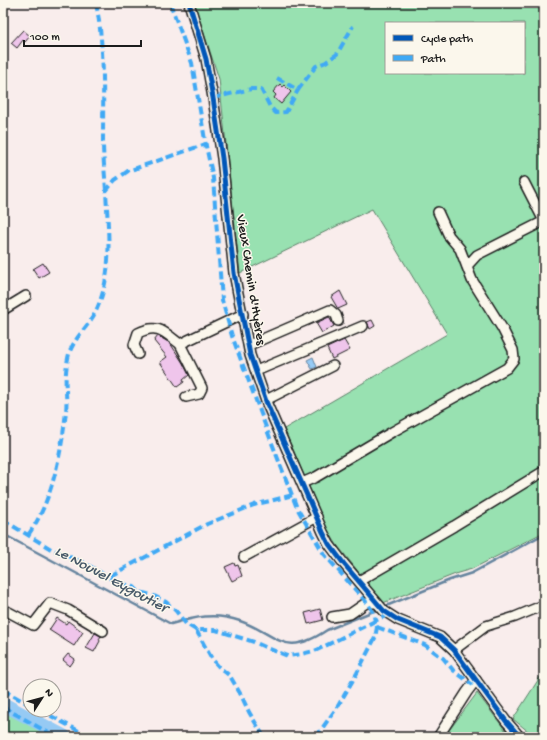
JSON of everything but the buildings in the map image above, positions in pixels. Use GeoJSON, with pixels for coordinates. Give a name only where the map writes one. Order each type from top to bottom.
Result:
{"type":"FeatureCollection","features":[{"type":"Feature","properties":{"kind":"street","name":"Vieux Chemin d'Hyères"},"geometry":{"type":"LineString","coordinates":[[188,3],[206,59],[213,98],[222,158],[234,273],[250,355],[266,400],[329,544],[384,611],[398,620],[440,637],[454,650]]}},
{"type":"Feature","properties":{"kind":"street"},"geometry":{"type":"LineString","coordinates":[[467,266],[477,255],[544,221],[524,182]]}},
{"type":"Feature","properties":{"kind":"street"},"geometry":{"type":"LineString","coordinates":[[302,483],[316,477],[392,432],[507,368],[514,359],[513,350],[502,328],[472,280],[460,249],[449,236],[438,212]]}},
{"type":"Feature","properties":{"kind":"street"},"geometry":{"type":"LineString","coordinates":[[3,310],[26,296]]}},
{"type":"Feature","properties":{"kind":"street"},"geometry":{"type":"LineString","coordinates":[[249,346],[330,310],[336,315],[338,322]]}},
{"type":"Feature","properties":{"kind":"street"},"geometry":{"type":"LineString","coordinates":[[180,344],[243,314]]}},
{"type":"Feature","properties":{"kind":"street"},"geometry":{"type":"LineString","coordinates":[[256,371],[363,326]]}},
{"type":"Feature","properties":{"kind":"street"},"geometry":{"type":"LineString","coordinates":[[138,354],[134,345],[138,333],[149,328],[161,330],[180,344],[202,388],[199,394],[186,397]]}},
{"type":"Feature","properties":{"kind":"street"},"geometry":{"type":"LineString","coordinates":[[266,400],[333,366]]}},
{"type":"Feature","properties":{"kind":"street"},"geometry":{"type":"LineString","coordinates":[[359,581],[454,526],[544,471]]}},
{"type":"Feature","properties":{"kind":"street"},"geometry":{"type":"LineString","coordinates":[[244,557],[317,517]]}},
{"type":"Feature","properties":{"kind":"street"},"geometry":{"type":"LineString","coordinates":[[3,609],[32,625],[50,603],[68,610],[103,631]]}},
{"type":"Feature","properties":{"kind":"street"},"geometry":{"type":"LineString","coordinates":[[332,617],[350,614],[366,603],[377,603]]}},
{"type":"Feature","properties":{"kind":"street"},"geometry":{"type":"LineString","coordinates":[[520,737],[506,721],[454,650],[486,626],[515,617],[544,605]]}},
{"type":"Feature","properties":{"kind":"street"},"geometry":{"type":"LineString","coordinates":[[438,737],[476,680]]}},
{"type":"Feature","properties":{"kind":"green space"},"geometry":{"type":"Polygon","coordinates":[[[194,3],[544,3],[544,532],[472,569],[458,573],[383,603],[337,545],[327,529],[284,429],[447,334],[372,209],[240,273],[219,79],[194,3]]]}},
{"type":"Feature","properties":{"kind":"green space"},"geometry":{"type":"Polygon","coordinates":[[[544,671],[544,737],[535,737],[513,719],[544,671]]]}},
{"type":"Feature","properties":{"kind":"green space"},"geometry":{"type":"Polygon","coordinates":[[[477,693],[509,735],[508,737],[444,737],[477,693]]]}},
{"type":"Feature","properties":{"kind":"green space"},"geometry":{"type":"Polygon","coordinates":[[[3,700],[22,710],[22,718],[36,718],[70,737],[3,737],[3,700]]]}},
{"type":"Feature","properties":{"kind":"water"},"geometry":{"type":"Polygon","coordinates":[[[313,357],[317,367],[312,369],[307,360],[313,357]]]}},
{"type":"Feature","properties":{"kind":"waterway","name":"Le Nouvel Eygoutier"},"geometry":{"type":"LineString","coordinates":[[3,534],[171,624],[205,616],[231,618],[253,627],[282,642],[291,644],[301,643],[313,639],[327,630],[450,580],[472,573],[544,534]]}},
{"type":"Feature","properties":{"kind":"waterway"},"geometry":{"type":"LineString","coordinates":[[3,704],[65,737]]}},
{"type":"Feature","properties":{"kind":"marked path"},"geometry":{"type":"LineString","coordinates":[[96,3],[102,55],[103,148],[106,191]]}},
{"type":"Feature","properties":{"kind":"marked path"},"geometry":{"type":"LineString","coordinates":[[170,3],[192,63],[206,146]]}},
{"type":"Feature","properties":{"kind":"marked path"},"geometry":{"type":"LineString","coordinates":[[277,78],[298,90],[316,66],[326,62],[337,54],[353,26]]}},
{"type":"Feature","properties":{"kind":"marked path"},"geometry":{"type":"LineString","coordinates":[[213,98],[251,89],[261,89],[270,107],[276,113],[286,112],[298,90]]}},
{"type":"Feature","properties":{"kind":"marked path"},"geometry":{"type":"LineString","coordinates":[[28,535],[44,508],[59,459],[66,408],[66,368],[69,354],[77,338],[95,313],[105,283],[108,253],[106,191],[115,180],[128,171],[203,145],[206,146],[213,178],[222,300],[232,336],[297,508],[324,554],[368,604],[373,612],[375,621],[389,614]]}},
{"type":"Feature","properties":{"kind":"marked path"},"geometry":{"type":"LineString","coordinates":[[196,630],[186,624],[176,611],[166,602],[152,595],[139,592],[134,587],[116,582],[108,577],[207,524],[254,505],[293,495]]}},
{"type":"Feature","properties":{"kind":"marked path"},"geometry":{"type":"LineString","coordinates":[[3,520],[51,549],[84,563],[108,577]]}},
{"type":"Feature","properties":{"kind":"marked path"},"geometry":{"type":"LineString","coordinates":[[264,737],[230,676],[212,659],[196,630],[216,630],[254,642],[288,656],[317,650],[375,621],[377,627],[375,638],[338,706],[316,737]]}},
{"type":"Feature","properties":{"kind":"marked path"},"geometry":{"type":"LineString","coordinates":[[377,627],[425,645],[443,658],[453,670],[473,685]]}},
{"type":"Feature","properties":{"kind":"marked path"},"geometry":{"type":"LineString","coordinates":[[3,690],[22,701]]}},
{"type":"Feature","properties":{"kind":"marked path"},"geometry":{"type":"LineString","coordinates":[[3,707],[56,737]]}},
{"type":"Feature","properties":{"kind":"marked path"},"geometry":{"type":"LineString","coordinates":[[55,718],[90,737]]}},
{"type":"Feature","properties":{"kind":"cycle path"},"geometry":{"type":"LineString","coordinates":[[189,3],[206,59],[213,98],[222,158],[234,273],[250,355],[267,404],[323,532],[329,544],[344,564],[384,611],[398,620],[440,637],[454,650],[506,721],[520,737]]}}]}
